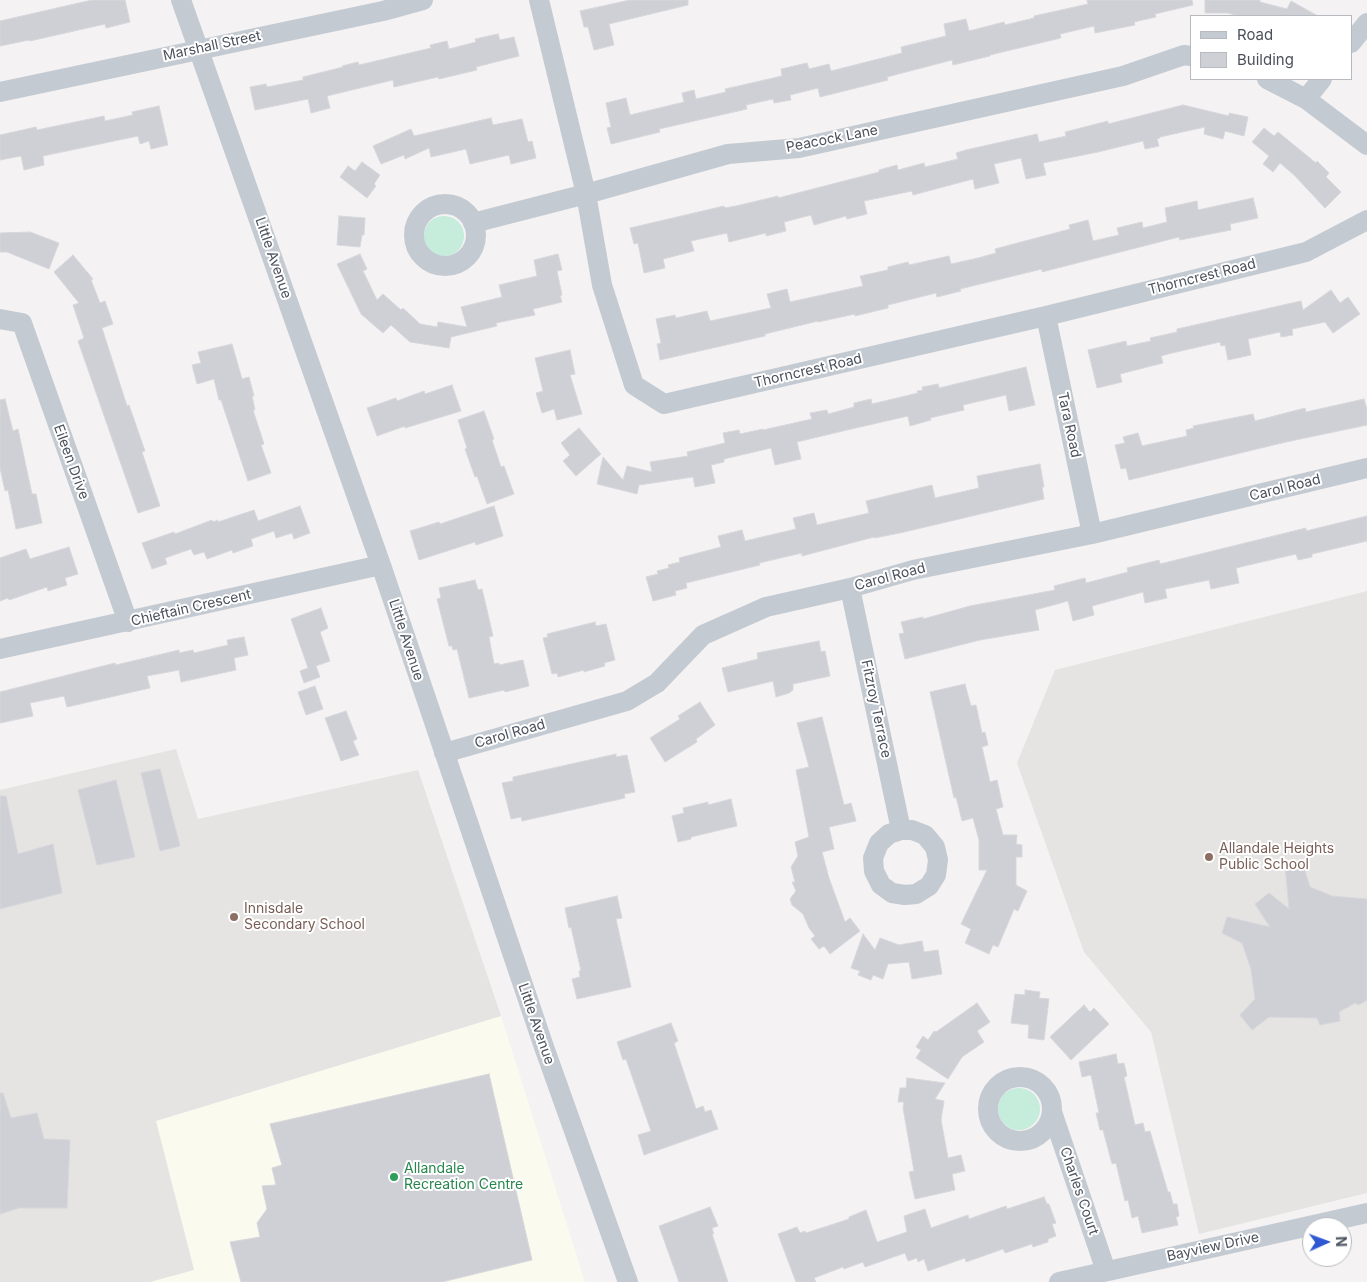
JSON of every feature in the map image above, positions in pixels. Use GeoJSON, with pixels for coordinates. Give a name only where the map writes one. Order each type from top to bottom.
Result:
{"type":"FeatureCollection","features":[{"type":"Feature","properties":{"kind":"street","name":"Little Avenue"},"geometry":{"type":"LineString","coordinates":[[181,0],[381,565],[544,1047],[628,1282]]}},
{"type":"Feature","properties":{"kind":"street","name":"Marshall Street"},"geometry":{"type":"LineString","coordinates":[[0,92],[383,11],[423,0]]}},
{"type":"Feature","properties":{"kind":"street","name":"Thorncrest Road"},"geometry":{"type":"LineString","coordinates":[[539,0],[586,194],[602,285],[634,385],[664,404],[1046,316],[1306,252],[1367,220]]}},
{"type":"Feature","properties":{"kind":"street"},"geometry":{"type":"LineString","coordinates":[[1352,42],[1367,22]]}},
{"type":"Feature","properties":{"kind":"street","name":"Peacock Lane"},"geometry":{"type":"LineString","coordinates":[[473,223],[586,194],[728,154],[799,148],[1123,76],[1184,55],[1190,56]]}},
{"type":"Feature","properties":{"kind":"street"},"geometry":{"type":"LineString","coordinates":[[1269,80],[1306,99],[1367,145]]}},
{"type":"Feature","properties":{"kind":"street"},"geometry":{"type":"LineString","coordinates":[[1306,99],[1321,80]]}},
{"type":"Feature","properties":{"kind":"street","name":"Tara Road"},"geometry":{"type":"LineString","coordinates":[[1046,316],[1092,534]]}},
{"type":"Feature","properties":{"kind":"street","name":"Eileen Drive"},"geometry":{"type":"LineString","coordinates":[[0,319],[22,323],[128,622]]}},
{"type":"Feature","properties":{"kind":"street","name":"Carol Road"},"geometry":{"type":"LineString","coordinates":[[444,754],[627,701],[657,683],[702,635],[766,607],[850,588],[913,570],[1092,534],[1367,468]]}},
{"type":"Feature","properties":{"kind":"street","name":"Chieftain Crescent"},"geometry":{"type":"LineString","coordinates":[[0,649],[381,565]]}},
{"type":"Feature","properties":{"kind":"street","name":"Fitzroy Terrace"},"geometry":{"type":"LineString","coordinates":[[850,588],[901,830]]}},
{"type":"Feature","properties":{"kind":"street","name":"Charles Court"},"geometry":{"type":"LineString","coordinates":[[1052,1112],[1106,1271]]}},
{"type":"Feature","properties":{"kind":"street","name":"Bayview Drive"},"geometry":{"type":"LineString","coordinates":[[1059,1282],[1367,1213]]}},
{"type":"Feature","properties":{"kind":"shaded area","name":"Allandale Heights Public School"},"geometry":{"type":"Polygon","coordinates":[[[1367,591],[1367,1193],[1199,1234],[1151,1032],[1084,952],[1017,763],[1055,670],[1367,591]]]}},
{"type":"Feature","properties":{"kind":"shaded area","name":"Innisdale Secondary School"},"geometry":{"type":"Polygon","coordinates":[[[176,749],[198,819],[418,770],[501,1016],[156,1121],[194,1270],[150,1282],[0,1282],[0,790],[176,749]]]}},
{"type":"Feature","properties":{"kind":"shaded area"},"geometry":{"type":"Polygon","coordinates":[[[501,1016],[585,1282],[150,1282],[194,1269],[155,1121],[501,1016]]]}},
{"type":"Feature","properties":{"kind":"green space"},"geometry":{"type":"Polygon","coordinates":[[[444,216],[458,222],[464,236],[458,250],[444,256],[430,250],[424,236],[430,222],[444,216]]]}},
{"type":"Feature","properties":{"kind":"green space"},"geometry":{"type":"Polygon","coordinates":[[[1019,1088],[1034,1094],[1040,1109],[1034,1124],[1019,1130],[1004,1124],[998,1109],[1004,1094],[1019,1088]]]}},
{"type":"Feature","properties":{"kind":"building"},"geometry":{"type":"Polygon","coordinates":[[[92,0],[125,0],[130,22],[106,28],[105,24],[0,46],[0,21],[92,0]]]}},
{"type":"Feature","properties":{"kind":"building"},"geometry":{"type":"Polygon","coordinates":[[[630,0],[688,0],[688,5],[609,24],[614,45],[594,50],[588,27],[584,27],[580,11],[630,0]]]}},
{"type":"Feature","properties":{"kind":"building"},"geometry":{"type":"Polygon","coordinates":[[[1087,0],[1192,0],[1193,5],[1155,14],[1156,17],[1134,22],[1135,25],[1095,33],[1094,26],[1060,34],[1061,38],[953,65],[952,60],[887,77],[888,80],[820,97],[818,88],[790,95],[791,100],[774,103],[773,99],[746,105],[747,109],[659,129],[660,132],[611,144],[607,128],[611,127],[606,103],[626,98],[630,115],[684,102],[682,93],[694,90],[696,99],[726,92],[725,89],[782,76],[781,69],[807,63],[809,69],[829,64],[831,71],[902,53],[901,47],[946,36],[944,24],[966,19],[969,31],[1004,22],[1005,25],[1034,18],[1034,16],[1088,4],[1087,0]]]}},
{"type":"Feature","properties":{"kind":"building"},"geometry":{"type":"Polygon","coordinates":[[[1205,0],[1260,0],[1260,2],[1287,9],[1291,1],[1316,15],[1235,15],[1228,13],[1205,13],[1205,0]]]}},
{"type":"Feature","properties":{"kind":"building"},"geometry":{"type":"Polygon","coordinates":[[[498,34],[500,40],[514,37],[519,56],[476,67],[477,70],[439,79],[438,77],[394,87],[393,80],[327,96],[330,108],[311,113],[308,99],[255,110],[250,87],[266,84],[267,87],[303,80],[303,77],[342,66],[358,62],[359,65],[431,48],[430,45],[447,41],[449,49],[476,42],[475,39],[498,34]]]}},
{"type":"Feature","properties":{"kind":"building"},"geometry":{"type":"Polygon","coordinates":[[[1183,105],[1229,116],[1229,113],[1248,117],[1244,136],[1225,131],[1223,139],[1204,134],[1205,127],[1160,137],[1157,139],[1159,146],[1145,149],[1143,141],[1043,163],[1046,175],[1026,179],[1021,158],[994,164],[999,183],[975,189],[973,179],[913,195],[912,191],[864,201],[867,214],[847,219],[846,216],[814,225],[811,215],[784,222],[786,231],[766,236],[766,233],[729,242],[727,233],[691,241],[694,251],[663,259],[665,268],[644,273],[638,243],[634,244],[630,228],[724,206],[725,208],[778,196],[778,198],[879,172],[879,170],[897,165],[898,170],[924,163],[925,167],[958,159],[956,153],[966,150],[1037,134],[1039,142],[1066,136],[1065,132],[1108,121],[1108,124],[1183,105]]]}},
{"type":"Feature","properties":{"kind":"building"},"geometry":{"type":"Polygon","coordinates":[[[159,106],[168,145],[151,149],[149,141],[140,144],[138,136],[43,156],[44,165],[24,170],[21,156],[0,160],[0,135],[36,127],[37,130],[104,116],[105,121],[133,115],[132,112],[159,106]]]}},
{"type":"Feature","properties":{"kind":"building"},"geometry":{"type":"Polygon","coordinates":[[[491,118],[493,125],[522,119],[528,142],[532,141],[536,158],[511,164],[509,155],[470,164],[466,149],[431,157],[429,148],[405,159],[404,155],[381,164],[373,146],[411,129],[414,136],[491,118]]]}},
{"type":"Feature","properties":{"kind":"building"},"geometry":{"type":"Polygon","coordinates":[[[1264,128],[1274,136],[1278,132],[1316,163],[1317,161],[1329,173],[1326,177],[1341,192],[1325,208],[1280,163],[1273,172],[1263,164],[1269,156],[1252,142],[1264,128]]]}},
{"type":"Feature","properties":{"kind":"building"},"geometry":{"type":"Polygon","coordinates":[[[362,162],[380,175],[374,184],[376,186],[367,198],[340,177],[348,166],[355,171],[362,162]]]}},
{"type":"Feature","properties":{"kind":"building"},"geometry":{"type":"Polygon","coordinates":[[[1253,198],[1258,218],[1230,224],[1231,230],[1180,240],[1179,237],[1042,272],[1042,269],[960,289],[961,291],[937,297],[936,293],[888,305],[888,308],[855,316],[855,314],[818,321],[765,334],[765,336],[660,360],[657,344],[661,343],[656,319],[675,315],[676,318],[707,311],[710,321],[771,308],[767,294],[787,289],[790,302],[863,286],[860,276],[888,270],[888,267],[908,262],[909,265],[949,256],[951,264],[978,258],[996,253],[995,249],[1070,229],[1069,225],[1088,220],[1093,241],[1119,235],[1117,228],[1142,222],[1143,228],[1167,222],[1165,208],[1197,201],[1198,210],[1253,198]]]}},
{"type":"Feature","properties":{"kind":"building"},"geometry":{"type":"Polygon","coordinates":[[[339,216],[365,218],[364,235],[362,235],[360,247],[337,245],[339,216]]]}},
{"type":"Feature","properties":{"kind":"building"},"geometry":{"type":"Polygon","coordinates":[[[30,232],[59,243],[49,269],[7,252],[0,252],[0,233],[30,232]]]}},
{"type":"Feature","properties":{"kind":"building"},"geometry":{"type":"Polygon","coordinates":[[[360,254],[367,269],[363,271],[377,300],[383,294],[401,310],[403,308],[420,324],[437,327],[438,322],[467,327],[461,307],[502,297],[499,285],[537,276],[534,260],[558,254],[562,270],[557,271],[562,302],[533,309],[535,315],[496,323],[497,326],[451,337],[449,348],[410,342],[391,325],[383,333],[361,314],[337,264],[360,254]]]}},
{"type":"Feature","properties":{"kind":"building"},"geometry":{"type":"Polygon","coordinates":[[[73,255],[93,279],[91,280],[100,303],[105,301],[113,324],[102,328],[127,406],[129,405],[145,451],[142,452],[160,506],[138,513],[78,341],[84,338],[73,305],[79,303],[54,272],[73,255]]]}},
{"type":"Feature","properties":{"kind":"building"},"geometry":{"type":"Polygon","coordinates":[[[1331,290],[1340,303],[1348,297],[1360,314],[1333,333],[1325,322],[1292,329],[1293,335],[1281,337],[1280,332],[1248,339],[1251,355],[1228,360],[1225,345],[1221,346],[1220,342],[1172,353],[1161,356],[1163,363],[1120,374],[1122,382],[1097,388],[1088,350],[1126,341],[1127,346],[1151,341],[1150,338],[1177,332],[1177,329],[1301,301],[1303,310],[1331,290]]]}},
{"type":"Feature","properties":{"kind":"building"},"geometry":{"type":"Polygon","coordinates":[[[232,344],[242,379],[249,377],[254,396],[252,396],[255,410],[253,410],[264,444],[261,445],[271,473],[248,481],[221,400],[219,400],[214,379],[197,384],[192,365],[201,363],[198,352],[232,344]]]}},
{"type":"Feature","properties":{"kind":"building"},"geometry":{"type":"Polygon","coordinates":[[[570,350],[575,374],[570,375],[582,414],[557,420],[554,409],[542,413],[536,393],[543,391],[535,358],[570,350]]]}},
{"type":"Feature","properties":{"kind":"building"},"geometry":{"type":"Polygon","coordinates":[[[1026,367],[1035,405],[1009,411],[1006,395],[963,405],[964,410],[930,418],[931,420],[910,426],[908,416],[797,442],[801,459],[775,465],[771,448],[724,459],[724,462],[711,465],[715,483],[695,487],[693,477],[639,485],[637,494],[597,484],[603,457],[623,480],[627,466],[652,472],[650,462],[688,456],[687,452],[725,443],[723,433],[739,430],[740,434],[763,430],[812,419],[810,413],[827,410],[828,414],[854,407],[854,403],[871,399],[872,404],[918,393],[917,391],[923,390],[922,387],[938,384],[939,388],[1026,367]]]}},
{"type":"Feature","properties":{"kind":"building"},"geometry":{"type":"Polygon","coordinates":[[[452,385],[461,411],[405,428],[405,426],[377,436],[367,408],[396,398],[397,401],[424,391],[425,394],[452,385]]]}},
{"type":"Feature","properties":{"kind":"building"},"geometry":{"type":"Polygon","coordinates":[[[5,399],[13,431],[18,429],[32,494],[36,494],[42,523],[16,529],[8,490],[5,491],[0,468],[0,400],[5,399]]]}},
{"type":"Feature","properties":{"kind":"building"},"geometry":{"type":"Polygon","coordinates":[[[1364,399],[1367,409],[1367,425],[1286,442],[1129,480],[1126,468],[1121,469],[1115,445],[1125,443],[1123,437],[1138,433],[1142,446],[1187,436],[1186,430],[1194,428],[1193,426],[1253,414],[1255,421],[1305,408],[1306,412],[1364,399]]]}},
{"type":"Feature","properties":{"kind":"building"},"geometry":{"type":"Polygon","coordinates":[[[484,411],[501,467],[504,466],[514,494],[487,504],[465,449],[467,448],[458,420],[484,411]]]}},
{"type":"Feature","properties":{"kind":"building"},"geometry":{"type":"Polygon","coordinates":[[[579,428],[601,454],[576,476],[563,461],[570,455],[561,443],[579,428]]]}},
{"type":"Feature","properties":{"kind":"building"},"geometry":{"type":"Polygon","coordinates":[[[1040,464],[1044,499],[900,533],[874,537],[802,556],[802,553],[759,563],[760,565],[686,583],[687,588],[675,591],[676,595],[653,601],[646,577],[658,574],[657,571],[669,568],[668,565],[680,562],[679,558],[721,547],[718,536],[742,530],[745,541],[796,529],[793,518],[814,513],[817,525],[869,513],[866,501],[932,485],[935,498],[979,488],[977,476],[1040,464]]]}},
{"type":"Feature","properties":{"kind":"building"},"geometry":{"type":"Polygon","coordinates":[[[300,506],[310,533],[294,539],[292,533],[276,538],[274,531],[251,539],[253,546],[233,553],[232,550],[207,559],[204,552],[194,555],[191,549],[165,558],[167,564],[152,569],[142,543],[174,532],[175,534],[212,520],[213,522],[218,520],[218,522],[254,510],[258,521],[300,506]]]}},
{"type":"Feature","properties":{"kind":"building"},"geometry":{"type":"Polygon","coordinates":[[[494,506],[503,536],[476,545],[475,542],[419,560],[410,531],[439,522],[440,524],[494,506]]]}},
{"type":"Feature","properties":{"kind":"building"},"geometry":{"type":"Polygon","coordinates":[[[1367,516],[1367,541],[1312,554],[1312,557],[1298,560],[1296,554],[1236,568],[1239,583],[1211,589],[1209,580],[1165,589],[1167,598],[1145,603],[1143,592],[1092,606],[1094,615],[1073,621],[1068,601],[1035,610],[1039,630],[980,640],[905,659],[899,634],[904,633],[901,622],[923,617],[923,619],[970,606],[1055,590],[1054,586],[1085,578],[1086,583],[1128,572],[1127,568],[1159,560],[1160,564],[1306,528],[1306,531],[1367,516]]]}},
{"type":"Feature","properties":{"kind":"building"},"geometry":{"type":"Polygon","coordinates":[[[69,547],[78,574],[65,578],[67,585],[48,591],[47,587],[9,600],[8,598],[0,601],[0,558],[26,549],[30,559],[69,547]]]}},
{"type":"Feature","properties":{"kind":"building"},"geometry":{"type":"Polygon","coordinates":[[[475,580],[478,590],[482,589],[493,636],[489,637],[494,664],[499,663],[499,665],[523,660],[529,686],[469,698],[457,649],[453,650],[452,646],[449,646],[437,599],[441,598],[439,588],[475,580]]]}},
{"type":"Feature","properties":{"kind":"building"},"geometry":{"type":"Polygon","coordinates":[[[321,608],[328,628],[320,632],[330,661],[316,666],[320,677],[304,683],[300,671],[308,668],[291,619],[321,608]]]}},
{"type":"Feature","properties":{"kind":"building"},"geometry":{"type":"Polygon","coordinates":[[[595,622],[596,626],[606,624],[615,660],[604,663],[605,666],[584,672],[584,670],[558,677],[557,673],[552,674],[543,638],[548,637],[547,634],[595,622]]]}},
{"type":"Feature","properties":{"kind":"building"},"geometry":{"type":"Polygon","coordinates":[[[244,637],[248,655],[234,658],[236,670],[181,682],[179,670],[147,676],[150,688],[67,707],[64,696],[30,703],[33,716],[0,723],[0,692],[115,663],[116,665],[179,650],[179,653],[193,650],[194,653],[228,645],[227,640],[244,637]]]}},
{"type":"Feature","properties":{"kind":"building"},"geometry":{"type":"Polygon","coordinates":[[[819,641],[821,652],[825,651],[830,676],[793,684],[793,690],[776,697],[773,681],[728,692],[722,668],[758,659],[757,653],[819,641]]]}},
{"type":"Feature","properties":{"kind":"building"},"geometry":{"type":"Polygon","coordinates":[[[965,684],[971,706],[976,705],[982,733],[985,732],[988,745],[982,747],[990,782],[997,780],[1003,807],[996,809],[1003,835],[1017,835],[1016,844],[1022,845],[1022,857],[1016,857],[1016,885],[1027,891],[1018,911],[1014,909],[998,947],[993,945],[989,954],[965,943],[971,929],[961,924],[987,870],[979,870],[979,840],[973,818],[962,821],[956,797],[954,798],[930,692],[965,684]]]}},
{"type":"Feature","properties":{"kind":"building"},"geometry":{"type":"Polygon","coordinates":[[[315,686],[323,709],[306,715],[298,692],[315,686]]]}},
{"type":"Feature","properties":{"kind":"building"},"geometry":{"type":"Polygon","coordinates":[[[700,702],[715,725],[696,739],[697,742],[665,762],[650,738],[680,719],[678,716],[700,702]]]}},
{"type":"Feature","properties":{"kind":"building"},"geometry":{"type":"Polygon","coordinates":[[[346,711],[357,739],[353,741],[359,755],[341,761],[325,718],[346,711]]]}},
{"type":"Feature","properties":{"kind":"building"},"geometry":{"type":"Polygon","coordinates":[[[822,717],[844,805],[851,803],[856,821],[829,827],[834,849],[822,852],[845,922],[850,918],[860,931],[830,954],[824,946],[819,949],[811,939],[815,936],[803,914],[792,905],[790,899],[796,891],[792,882],[795,882],[791,867],[798,856],[795,842],[809,837],[796,770],[809,767],[797,723],[822,717]]]}},
{"type":"Feature","properties":{"kind":"building"},"geometry":{"type":"Polygon","coordinates":[[[616,754],[616,757],[627,755],[635,792],[624,794],[625,798],[522,821],[521,817],[511,819],[502,783],[513,781],[513,777],[616,754]]]}},
{"type":"Feature","properties":{"kind":"building"},"geometry":{"type":"Polygon","coordinates":[[[160,769],[180,846],[160,851],[141,773],[160,769]]]}},
{"type":"Feature","properties":{"kind":"building"},"geometry":{"type":"Polygon","coordinates":[[[116,780],[135,857],[97,865],[78,790],[116,780]]]}},
{"type":"Feature","properties":{"kind":"building"},"geometry":{"type":"Polygon","coordinates":[[[0,796],[6,796],[18,854],[53,844],[62,893],[0,909],[0,796]]]}},
{"type":"Feature","properties":{"kind":"building"},"geometry":{"type":"Polygon","coordinates":[[[731,799],[737,826],[678,842],[672,816],[684,813],[683,808],[708,802],[708,805],[731,799]]]}},
{"type":"Feature","properties":{"kind":"building","name":"Allandale Heights Public School"},"geometry":{"type":"Polygon","coordinates":[[[1302,862],[1310,887],[1332,896],[1367,899],[1367,1000],[1359,1005],[1355,1003],[1339,1012],[1340,1021],[1320,1025],[1317,1018],[1269,1017],[1252,1030],[1240,1015],[1255,999],[1251,969],[1242,943],[1222,933],[1227,917],[1270,927],[1255,904],[1269,893],[1289,909],[1285,865],[1302,862]]]}},
{"type":"Feature","properties":{"kind":"building"},"geometry":{"type":"Polygon","coordinates":[[[617,896],[622,918],[616,919],[631,987],[577,999],[572,979],[580,977],[579,971],[581,971],[565,908],[617,896]]]}},
{"type":"Feature","properties":{"kind":"building"},"geometry":{"type":"Polygon","coordinates":[[[863,934],[875,950],[880,938],[899,945],[922,941],[924,952],[938,950],[942,974],[912,979],[909,962],[888,964],[883,979],[873,975],[871,980],[858,975],[860,971],[851,968],[863,934]]]}},
{"type":"Feature","properties":{"kind":"building"},"geometry":{"type":"Polygon","coordinates":[[[1025,990],[1040,992],[1039,998],[1049,999],[1044,1040],[1028,1038],[1029,1025],[1011,1023],[1015,994],[1025,995],[1025,990]]]}},
{"type":"Feature","properties":{"kind":"building"},"geometry":{"type":"Polygon","coordinates":[[[977,1003],[990,1022],[977,1031],[984,1042],[962,1057],[948,1079],[916,1058],[921,1050],[916,1047],[923,1036],[928,1040],[934,1031],[936,1032],[977,1003]]]}},
{"type":"Feature","properties":{"kind":"building"},"geometry":{"type":"Polygon","coordinates":[[[1084,1005],[1090,1012],[1094,1008],[1109,1024],[1071,1060],[1050,1037],[1084,1005]]]}},
{"type":"Feature","properties":{"kind":"building"},"geometry":{"type":"Polygon","coordinates":[[[671,1023],[678,1041],[674,1043],[696,1109],[703,1106],[705,1112],[711,1110],[718,1129],[644,1155],[638,1135],[651,1131],[626,1059],[623,1060],[617,1042],[671,1023]]]}},
{"type":"Feature","properties":{"kind":"building"},"geometry":{"type":"Polygon","coordinates":[[[1116,1054],[1118,1064],[1124,1063],[1127,1076],[1124,1077],[1135,1125],[1143,1123],[1145,1132],[1150,1131],[1168,1192],[1170,1192],[1173,1204],[1177,1204],[1179,1216],[1176,1217],[1178,1225],[1142,1233],[1138,1216],[1132,1218],[1128,1200],[1125,1201],[1116,1163],[1112,1164],[1103,1130],[1100,1130],[1096,1113],[1099,1113],[1091,1075],[1082,1077],[1079,1062],[1116,1054]]]}},
{"type":"Feature","properties":{"kind":"building","name":"Allandale Recreation Centre"},"geometry":{"type":"Polygon","coordinates":[[[489,1074],[532,1260],[442,1282],[241,1282],[230,1242],[260,1237],[257,1223],[267,1209],[262,1186],[276,1185],[272,1168],[282,1165],[270,1124],[489,1074]]]}},
{"type":"Feature","properties":{"kind":"building"},"geometry":{"type":"Polygon","coordinates":[[[907,1078],[945,1083],[935,1099],[944,1101],[941,1120],[948,1158],[961,1155],[965,1171],[952,1174],[955,1190],[915,1199],[909,1172],[914,1171],[903,1108],[904,1102],[898,1102],[900,1088],[906,1088],[907,1078]]]}},
{"type":"Feature","properties":{"kind":"building"},"geometry":{"type":"Polygon","coordinates":[[[0,1093],[3,1093],[11,1118],[37,1113],[44,1139],[70,1140],[67,1208],[19,1208],[0,1214],[0,1093]]]}},
{"type":"Feature","properties":{"kind":"building"},"geometry":{"type":"Polygon","coordinates":[[[1044,1197],[1047,1204],[1049,1204],[1056,1223],[1052,1224],[1056,1236],[1048,1239],[1048,1242],[1033,1247],[1032,1244],[1005,1253],[1003,1249],[966,1262],[965,1258],[928,1271],[924,1259],[918,1262],[917,1258],[908,1261],[905,1253],[865,1267],[863,1262],[844,1269],[843,1267],[814,1278],[816,1282],[796,1282],[778,1234],[797,1227],[800,1233],[805,1231],[806,1233],[849,1219],[849,1217],[866,1210],[877,1242],[907,1232],[904,1216],[925,1209],[931,1228],[968,1215],[969,1219],[1006,1206],[1007,1209],[1044,1197]]]}},
{"type":"Feature","properties":{"kind":"building"},"geometry":{"type":"Polygon","coordinates":[[[710,1207],[718,1226],[712,1228],[714,1234],[712,1234],[728,1282],[679,1282],[659,1226],[710,1207]]]}},
{"type":"Feature","properties":{"kind":"place","name":"Allandale Heights Public School"},"geometry":{"type":"Point","coordinates":[1209,857]}},
{"type":"Feature","properties":{"kind":"place","name":"Innisdale Secondary School"},"geometry":{"type":"Point","coordinates":[234,917]}},
{"type":"Feature","properties":{"kind":"place","name":"Allandale Recreation Centre"},"geometry":{"type":"Point","coordinates":[394,1177]}}]}
